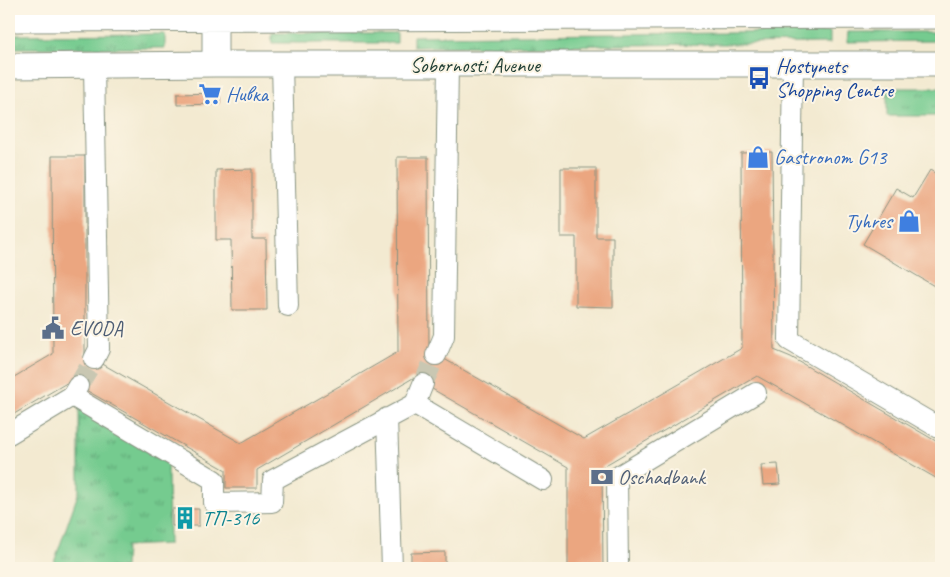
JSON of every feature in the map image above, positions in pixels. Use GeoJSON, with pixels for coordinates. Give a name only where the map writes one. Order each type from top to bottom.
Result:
{"type":"FeatureCollection","features":[{"type":"Feature","properties":{"kind":"main road"},"geometry":{"type":"LineString","coordinates":[[9,19],[215,13],[883,13],[941,16]]}},
{"type":"Feature","properties":{"kind":"main road"},"geometry":{"type":"LineString","coordinates":[[215,13],[215,64]]}},
{"type":"Feature","properties":{"kind":"main road","name":"Sobornosti Avenue"},"geometry":{"type":"LineString","coordinates":[[9,66],[215,64],[941,64]]}},
{"type":"Feature","properties":{"kind":"street"},"geometry":{"type":"LineString","coordinates":[[282,64],[288,306]]}},
{"type":"Feature","properties":{"kind":"street"},"geometry":{"type":"LineString","coordinates":[[793,64],[789,340],[941,429]]}},
{"type":"Feature","properties":{"kind":"street"},"geometry":{"type":"LineString","coordinates":[[436,355],[444,336],[448,65]]}},
{"type":"Feature","properties":{"kind":"street"},"geometry":{"type":"LineString","coordinates":[[94,66],[100,349],[94,359]]}},
{"type":"Feature","properties":{"kind":"street"},"geometry":{"type":"LineString","coordinates":[[9,434],[75,391],[214,480],[214,503],[272,502],[274,480],[414,404],[424,384]]}},
{"type":"Feature","properties":{"kind":"street"},"geometry":{"type":"LineString","coordinates":[[618,568],[617,477],[756,393]]}},
{"type":"Feature","properties":{"kind":"street"},"geometry":{"type":"LineString","coordinates":[[414,404],[543,480]]}},
{"type":"Feature","properties":{"kind":"street"},"geometry":{"type":"LineString","coordinates":[[387,418],[392,568]]}},
{"type":"Feature","properties":{"kind":"green space"},"geometry":{"type":"Polygon","coordinates":[[[830,32],[830,43],[413,47],[413,36],[830,32]]]}},
{"type":"Feature","properties":{"kind":"green space"},"geometry":{"type":"Polygon","coordinates":[[[848,32],[941,32],[941,41],[847,42],[848,32]]]}},
{"type":"Feature","properties":{"kind":"green space"},"geometry":{"type":"Polygon","coordinates":[[[272,33],[397,33],[397,43],[272,43],[272,33]]]}},
{"type":"Feature","properties":{"kind":"green space"},"geometry":{"type":"Polygon","coordinates":[[[165,34],[165,48],[9,48],[9,35],[165,34]]]}},
{"type":"Feature","properties":{"kind":"green space"},"geometry":{"type":"Polygon","coordinates":[[[887,88],[941,88],[941,116],[887,116],[887,88]]]}},
{"type":"Feature","properties":{"kind":"green space"},"geometry":{"type":"Polygon","coordinates":[[[79,408],[168,464],[169,544],[126,546],[125,568],[52,568],[79,491],[79,408]]]}},
{"type":"Feature","properties":{"kind":"building"},"geometry":{"type":"Polygon","coordinates":[[[220,93],[220,104],[177,105],[177,94],[220,93]]]}},
{"type":"Feature","properties":{"kind":"building"},"geometry":{"type":"Polygon","coordinates":[[[772,152],[774,350],[791,357],[941,444],[941,481],[757,376],[602,467],[603,568],[568,568],[568,467],[413,378],[257,470],[257,488],[226,488],[226,470],[70,381],[9,417],[9,380],[53,354],[52,156],[85,156],[85,354],[241,443],[398,352],[397,157],[428,157],[429,352],[584,439],[742,348],[741,153],[772,152]]]}},
{"type":"Feature","properties":{"kind":"building"},"geometry":{"type":"Polygon","coordinates":[[[561,168],[596,168],[596,237],[613,237],[613,307],[576,306],[576,237],[561,237],[561,168]]]}},
{"type":"Feature","properties":{"kind":"building"},"geometry":{"type":"Polygon","coordinates":[[[252,169],[252,239],[266,239],[267,310],[232,310],[231,240],[216,240],[216,170],[252,169]]]}},
{"type":"Feature","properties":{"kind":"building","name":"Tyhres"},"geometry":{"type":"Polygon","coordinates":[[[930,170],[941,177],[941,290],[863,244],[896,188],[913,198],[930,170]]]}},
{"type":"Feature","properties":{"kind":"building"},"geometry":{"type":"Polygon","coordinates":[[[778,464],[780,484],[763,485],[761,465],[778,464]]]}},
{"type":"Feature","properties":{"kind":"building","name":"ТП-316"},"geometry":{"type":"Polygon","coordinates":[[[172,509],[199,509],[199,526],[172,526],[172,509]]]}},
{"type":"Feature","properties":{"kind":"building"},"geometry":{"type":"Polygon","coordinates":[[[445,552],[445,568],[411,568],[411,553],[445,552]]]}},
{"type":"Feature","properties":{"kind":"tunnel"},"geometry":{"type":"LineString","coordinates":[[423,384],[436,355]]}},
{"type":"Feature","properties":{"kind":"tunnel"},"geometry":{"type":"LineString","coordinates":[[78,386],[94,359]]}},
{"type":"Feature","properties":{"kind":"place","name":"Hostynets Shopping Centre"},"geometry":{"type":"Point","coordinates":[759,78]}},
{"type":"Feature","properties":{"kind":"place","name":"Нивка"},"geometry":{"type":"Point","coordinates":[210,94]}},
{"type":"Feature","properties":{"kind":"place","name":"Gastronom G13"},"geometry":{"type":"Point","coordinates":[758,157]}},
{"type":"Feature","properties":{"kind":"place","name":"Tyhres"},"geometry":{"type":"Point","coordinates":[909,221]}},
{"type":"Feature","properties":{"kind":"place","name":"EVODA"},"geometry":{"type":"Point","coordinates":[53,328]}},
{"type":"Feature","properties":{"kind":"place","name":"Oschadbank"},"geometry":{"type":"Point","coordinates":[602,477]}},
{"type":"Feature","properties":{"kind":"place","name":"ТП-316"},"geometry":{"type":"Point","coordinates":[185,518]}}]}
